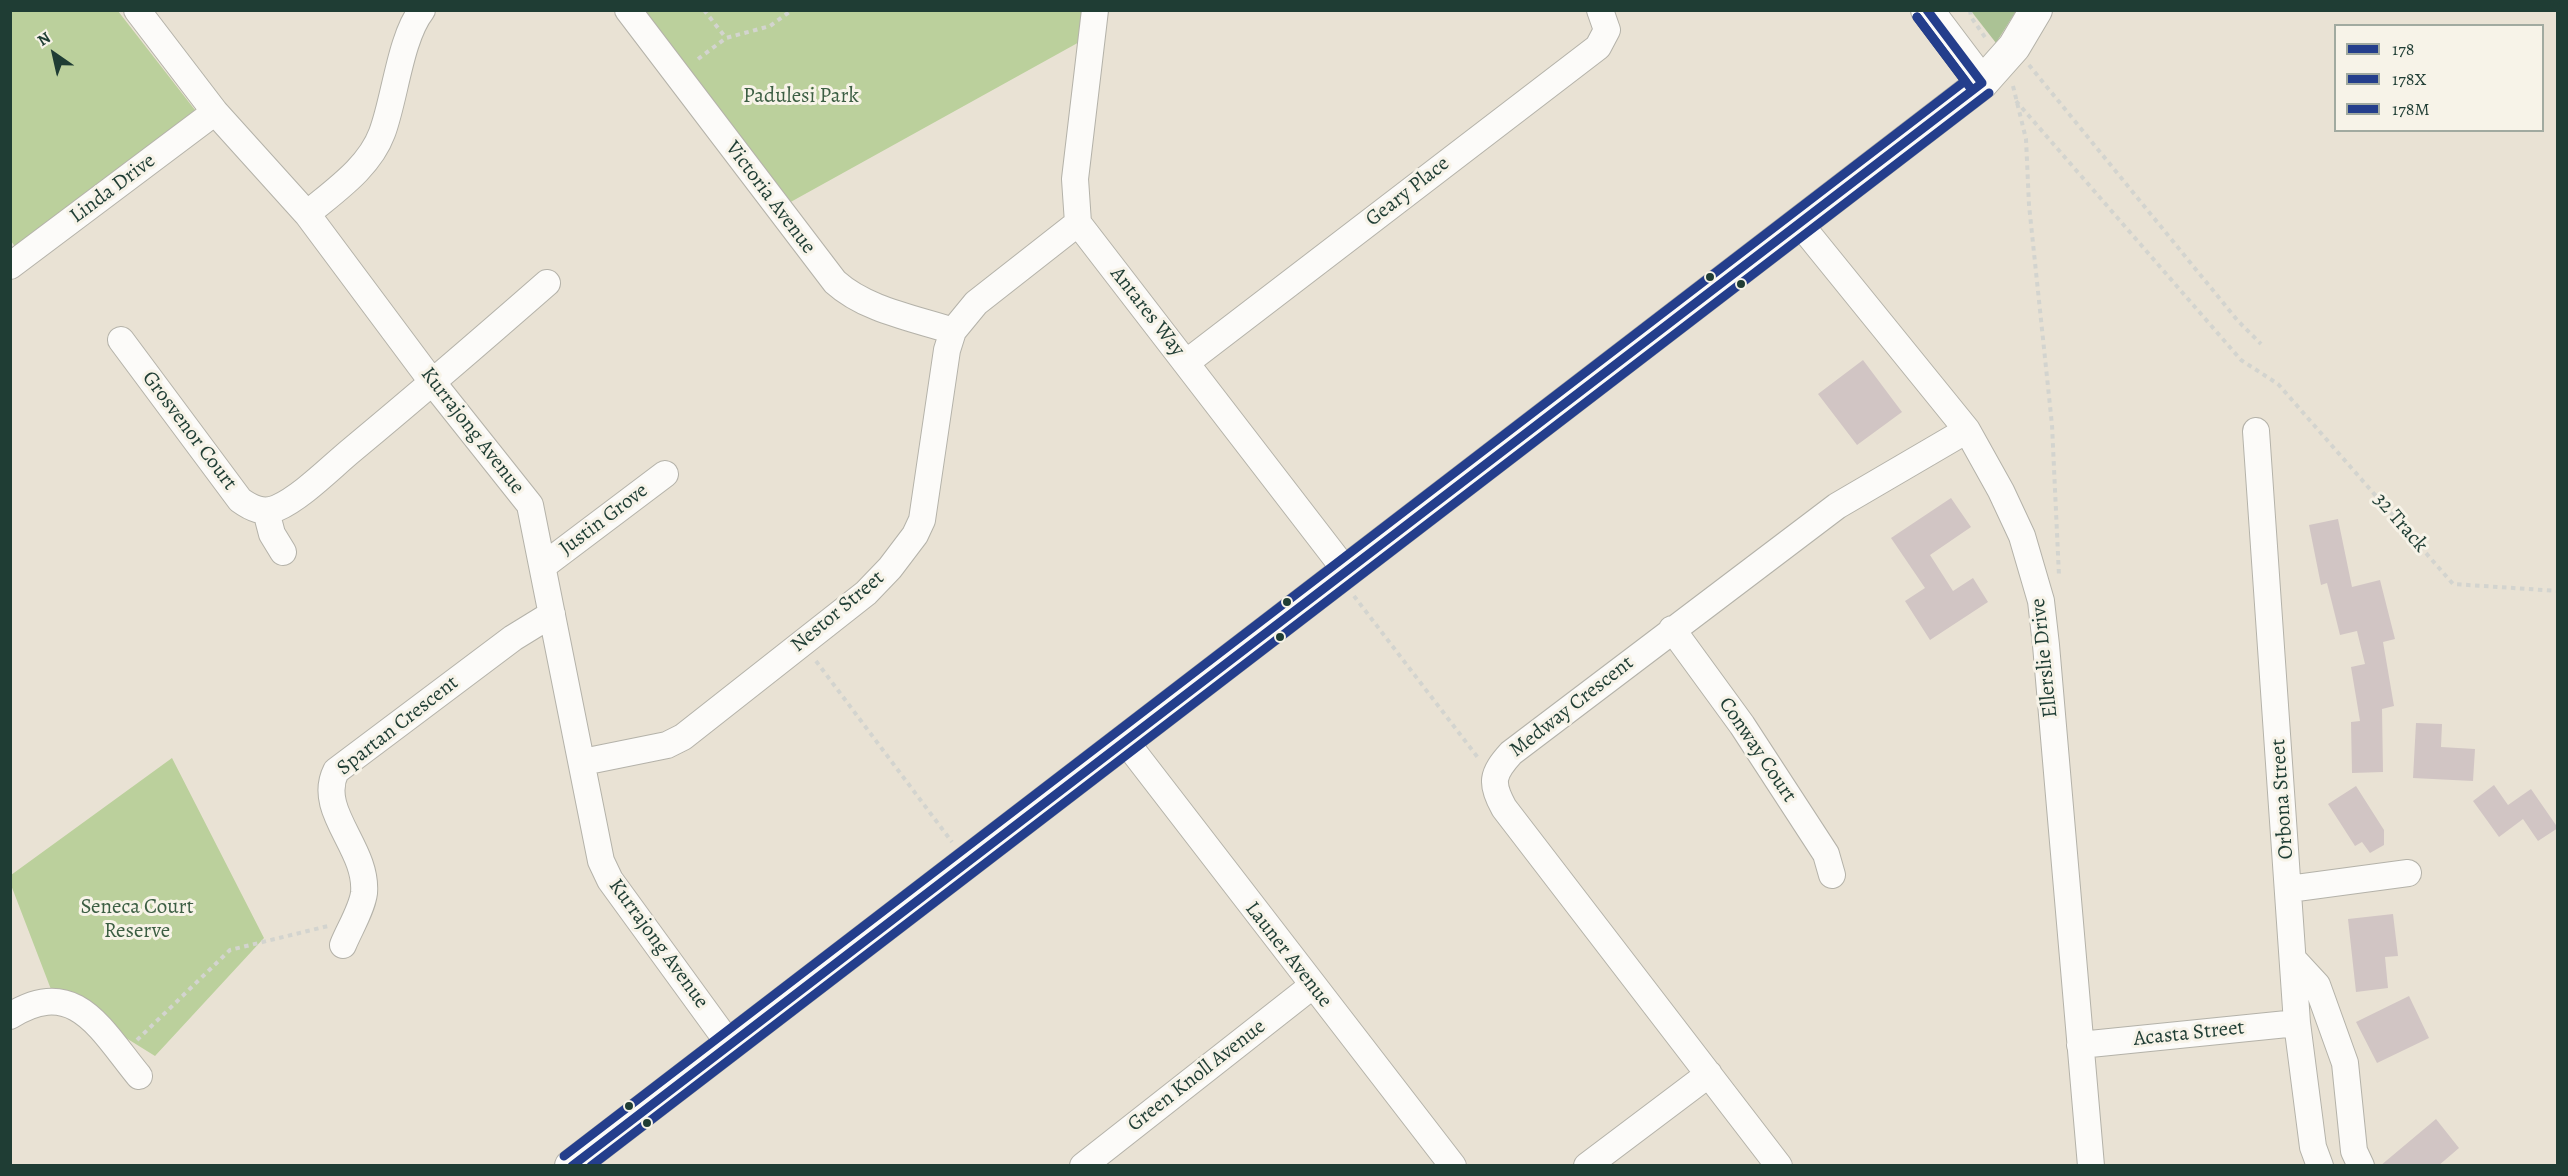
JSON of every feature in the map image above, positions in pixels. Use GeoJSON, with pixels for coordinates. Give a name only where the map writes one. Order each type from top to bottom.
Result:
{"type":"FeatureCollection","features":[{"type":"Feature","properties":{"kind":"main road"},"geometry":{"type":"LineString","coordinates":[[1927,10],[1982,83]]}},
{"type":"Feature","properties":{"kind":"main road"},"geometry":{"type":"LineString","coordinates":[[571,1166],[1982,83],[2010,52],[2036,10]]}},
{"type":"Feature","properties":{"kind":"street","name":"Kurrajong Avenue"},"geometry":{"type":"LineString","coordinates":[[137,10],[215,112],[307,214],[433,383],[530,505],[583,762],[597,843],[610,880],[730,1045]]}},
{"type":"Feature","properties":{"kind":"street"},"geometry":{"type":"LineString","coordinates":[[307,214],[370,155],[382,134],[406,49],[422,10]]}},
{"type":"Feature","properties":{"kind":"street","name":"Victoria Avenue"},"geometry":{"type":"LineString","coordinates":[[628,10],[835,282],[850,295],[867,303],[952,331]]}},
{"type":"Feature","properties":{"kind":"street"},"geometry":{"type":"LineString","coordinates":[[1078,223],[1075,179],[1083,89],[1095,10]]}},
{"type":"Feature","properties":{"kind":"street","name":"Geary Place"},"geometry":{"type":"LineString","coordinates":[[1187,362],[1598,47],[1607,30],[1600,10]]}},
{"type":"Feature","properties":{"kind":"street","name":"Linda Drive"},"geometry":{"type":"LineString","coordinates":[[11,264],[215,112]]}},
{"type":"Feature","properties":{"kind":"street","name":"Nestor Street"},"geometry":{"type":"LineString","coordinates":[[583,762],[667,746],[683,737],[866,593],[890,568],[915,535],[926,503],[946,350],[952,331],[976,303],[1078,223]]}},
{"type":"Feature","properties":{"kind":"street","name":"Antares Way"},"geometry":{"type":"LineString","coordinates":[[1078,223],[1187,362],[1342,574]]}},
{"type":"Feature","properties":{"kind":"street","name":"Ellerslie Drive"},"geometry":{"type":"LineString","coordinates":[[1800,224],[1967,430],[2001,491],[2022,536],[2041,601],[2091,1166]]}},
{"type":"Feature","properties":{"kind":"street"},"geometry":{"type":"LineString","coordinates":[[283,552],[272,534],[266,511],[278,508],[293,498],[433,383],[547,283]]}},
{"type":"Feature","properties":{"kind":"street","name":"Grosvenor Court"},"geometry":{"type":"LineString","coordinates":[[121,340],[240,500],[252,508],[266,511]]}},
{"type":"Feature","properties":{"kind":"street","name":"Medway Crescent"},"geometry":{"type":"LineString","coordinates":[[1779,1166],[1504,808],[1495,792],[1494,778],[1500,765],[1511,753],[1837,506],[1967,430]]}},
{"type":"Feature","properties":{"kind":"street","name":"Orbona Street"},"geometry":{"type":"LineString","coordinates":[[2256,431],[2297,1023],[2313,1147],[2320,1166]]}},
{"type":"Feature","properties":{"kind":"street","name":"Justin Grove"},"geometry":{"type":"LineString","coordinates":[[543,566],[665,474]]}},
{"type":"Feature","properties":{"kind":"street","name":"Spartan Crescent"},"geometry":{"type":"LineString","coordinates":[[343,945],[364,894],[359,861],[331,803],[329,790],[336,771],[513,638],[552,614]]}},
{"type":"Feature","properties":{"kind":"street","name":"Conway Court"},"geometry":{"type":"LineString","coordinates":[[1672,629],[1742,725],[1814,834],[1826,854],[1832,875]]}},
{"type":"Feature","properties":{"kind":"street","name":"Launer Avenue"},"geometry":{"type":"LineString","coordinates":[[1126,742],[1453,1166]]}},
{"type":"Feature","properties":{"kind":"street"},"geometry":{"type":"LineString","coordinates":[[2289,889],[2408,873]]}},
{"type":"Feature","properties":{"kind":"street"},"geometry":{"type":"LineString","coordinates":[[2293,959],[2317,985],[2345,1063],[2354,1151],[2361,1166]]}},
{"type":"Feature","properties":{"kind":"street","name":"Green Knoll Avenue"},"geometry":{"type":"LineString","coordinates":[[1089,1164],[1312,986]]}},
{"type":"Feature","properties":{"kind":"street"},"geometry":{"type":"LineString","coordinates":[[10,1016],[42,1000],[63,1001],[76,1006],[139,1076]]}},
{"type":"Feature","properties":{"kind":"street","name":"Acasta Street"},"geometry":{"type":"LineString","coordinates":[[2080,1045],[2297,1023]]}},
{"type":"Feature","properties":{"kind":"street"},"geometry":{"type":"LineString","coordinates":[[1587,1166],[1709,1074]]}},
{"type":"Feature","properties":{"kind":"path"},"geometry":{"type":"LineString","coordinates":[[704,10],[726,38]]}},
{"type":"Feature","properties":{"kind":"path"},"geometry":{"type":"LineString","coordinates":[[698,59],[726,38],[770,26],[792,10]]}},
{"type":"Feature","properties":{"kind":"path"},"geometry":{"type":"LineString","coordinates":[[1970,10],[1985,38],[2010,52],[2238,321],[2261,344]]}},
{"type":"Feature","properties":{"kind":"path"},"geometry":{"type":"LineString","coordinates":[[2010,52],[2016,101],[2026,139],[2029,205],[2052,425],[2053,500],[2060,562],[2058,585]]}},
{"type":"Feature","properties":{"kind":"path","name":"32 Track"},"geometry":{"type":"LineString","coordinates":[[2016,101],[2241,360],[2278,384],[2453,584],[2558,591]]}},
{"type":"Feature","properties":{"kind":"path"},"geometry":{"type":"LineString","coordinates":[[1342,574],[1494,778]]}},
{"type":"Feature","properties":{"kind":"path"},"geometry":{"type":"LineString","coordinates":[[802,643],[957,849]]}},
{"type":"Feature","properties":{"kind":"path"},"geometry":{"type":"LineString","coordinates":[[122,1055],[230,950],[353,920]]}},
{"type":"Feature","properties":{"kind":"green space"},"geometry":{"type":"Polygon","coordinates":[[[11,11],[118,11],[195,110],[16,248],[11,241],[11,11]]]}},
{"type":"Feature","properties":{"kind":"green space","name":"Padulesi Park"},"geometry":{"type":"Polygon","coordinates":[[[628,11],[1095,11],[1092,35],[778,209],[628,11]]]}},
{"type":"Feature","properties":{"kind":"green space"},"geometry":{"type":"Polygon","coordinates":[[[1971,11],[2016,11],[1996,43],[1971,11]]]}},
{"type":"Feature","properties":{"kind":"green space","name":"Seneca Court Reserve"},"geometry":{"type":"Polygon","coordinates":[[[172,758],[264,938],[155,1056],[52,992],[11,885],[11,875],[172,758]]]}},
{"type":"Feature","properties":{"kind":"building"},"geometry":{"type":"Polygon","coordinates":[[[1863,360],[1902,412],[1857,445],[1818,394],[1863,360]]]}},
{"type":"Feature","properties":{"kind":"building"},"geometry":{"type":"Polygon","coordinates":[[[1951,498],[1971,527],[1930,555],[1953,591],[1973,578],[1988,602],[1930,640],[1905,601],[1925,588],[1891,538],[1951,498]]]}},
{"type":"Feature","properties":{"kind":"building"},"geometry":{"type":"Polygon","coordinates":[[[2338,519],[2352,587],[2380,580],[2395,639],[2383,642],[2394,706],[2382,709],[2383,772],[2352,773],[2351,722],[2360,721],[2351,667],[2365,664],[2357,631],[2340,635],[2327,583],[2321,585],[2309,525],[2338,519]]]}},
{"type":"Feature","properties":{"kind":"building"},"geometry":{"type":"Polygon","coordinates":[[[2416,723],[2442,724],[2441,747],[2475,749],[2473,781],[2413,778],[2416,723]]]}},
{"type":"Feature","properties":{"kind":"building"},"geometry":{"type":"Polygon","coordinates":[[[2494,785],[2508,805],[2531,789],[2558,828],[2538,841],[2523,819],[2499,837],[2473,801],[2494,785]]]}},
{"type":"Feature","properties":{"kind":"building"},"geometry":{"type":"Polygon","coordinates":[[[2356,786],[2384,830],[2384,845],[2370,853],[2362,842],[2355,846],[2328,804],[2356,786]]]}},
{"type":"Feature","properties":{"kind":"building"},"geometry":{"type":"Polygon","coordinates":[[[2393,914],[2398,956],[2385,957],[2388,988],[2356,992],[2348,919],[2393,914]]]}},
{"type":"Feature","properties":{"kind":"building"},"geometry":{"type":"Polygon","coordinates":[[[2409,996],[2429,1038],[2377,1063],[2356,1022],[2409,996]]]}},
{"type":"Feature","properties":{"kind":"building"},"geometry":{"type":"Polygon","coordinates":[[[2436,1119],[2459,1148],[2438,1166],[2380,1166],[2436,1119]]]}},
{"type":"Feature","properties":{"kind":"transit line","name":"178"},"geometry":{"type":"LineString","coordinates":[[1927,10],[1982,83]]}},
{"type":"Feature","properties":{"kind":"transit line","name":"178X"},"geometry":{"type":"LineString","coordinates":[[1917,17],[1972,90]]}},
{"type":"Feature","properties":{"kind":"transit line","name":"178M"},"geometry":{"type":"LineString","coordinates":[[564,1156],[1965,81],[1917,17]]}},
{"type":"Feature","properties":{"kind":"transit line","name":"178"},"geometry":{"type":"LineString","coordinates":[[572,1166],[1982,83]]}},
{"type":"Feature","properties":{"kind":"transit line","name":"178X"},"geometry":{"type":"LineString","coordinates":[[591,1166],[1989,93]]}}]}
